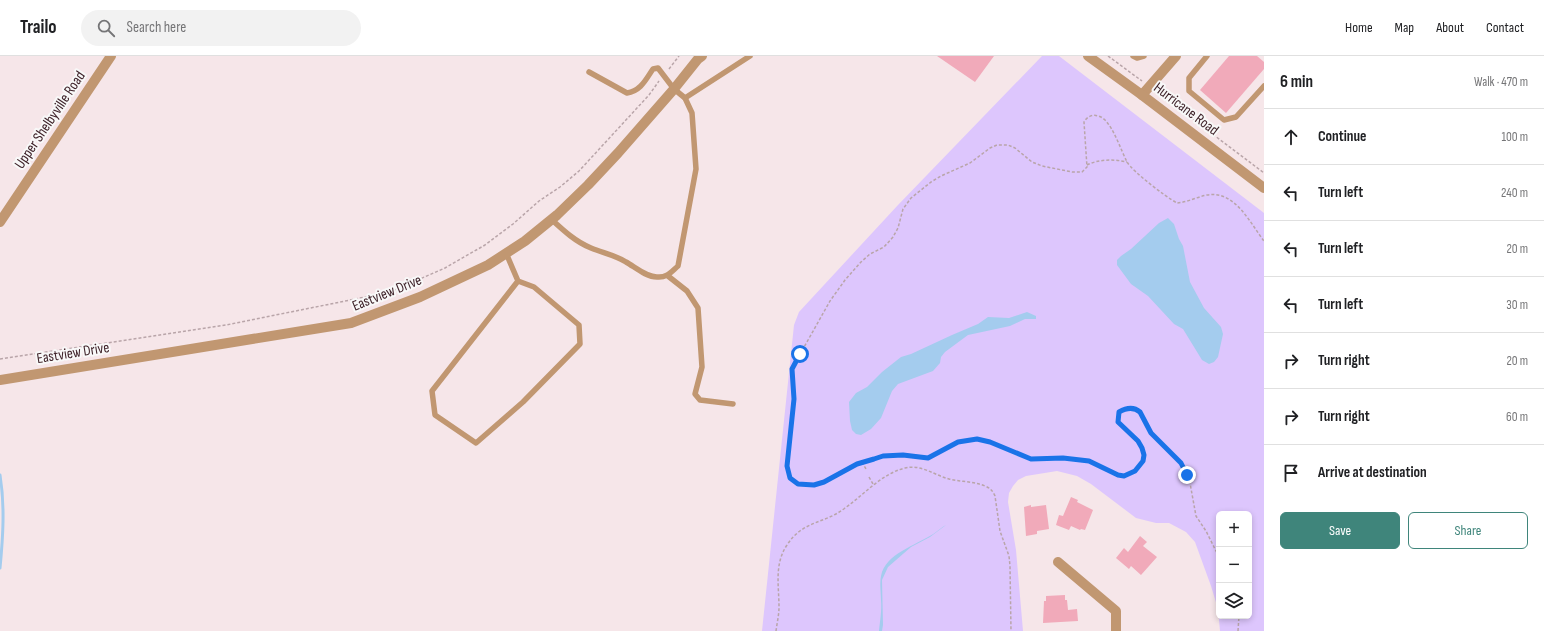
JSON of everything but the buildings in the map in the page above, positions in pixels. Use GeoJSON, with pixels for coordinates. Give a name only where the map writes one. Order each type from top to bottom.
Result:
{"type":"FeatureCollection","features":[{"type":"Feature","properties":{"kind":"street","name":"Upper Shelbyville Road"},"geometry":{"type":"LineString","coordinates":[[0,222],[111,56]]}},
{"type":"Feature","properties":{"kind":"street","name":"Hurricane Road"},"geometry":{"type":"LineString","coordinates":[[1088,56],[1142,95],[1264,188]]}},
{"type":"Feature","properties":{"kind":"street"},"geometry":{"type":"LineString","coordinates":[[1142,95],[1176,56]]}},
{"type":"Feature","properties":{"kind":"street","name":"Eastview Drive"},"geometry":{"type":"LineString","coordinates":[[0,380],[351,323],[420,297],[488,265],[525,241],[551,219],[588,185],[674,89],[700,57]]}},
{"type":"Feature","properties":{"kind":"street"},"geometry":{"type":"LineString","coordinates":[[1058,562],[1116,611],[1116,631]]}},
{"type":"Feature","properties":{"kind":"lane"},"geometry":{"type":"LineString","coordinates":[[685,98],[750,56]]}},
{"type":"Feature","properties":{"kind":"lane"},"geometry":{"type":"LineString","coordinates":[[1133,56],[1137,58],[1144,56]]}},
{"type":"Feature","properties":{"kind":"lane"},"geometry":{"type":"LineString","coordinates":[[1207,56],[1189,78],[1189,91],[1224,120],[1236,117],[1264,86]]}},
{"type":"Feature","properties":{"kind":"lane"},"geometry":{"type":"LineString","coordinates":[[551,219],[568,234],[586,246],[614,256],[641,271],[656,277],[668,276],[678,266],[696,169],[692,113],[685,98],[674,89],[658,68],[654,68],[644,83],[633,92],[627,93],[590,72]]}},
{"type":"Feature","properties":{"kind":"lane"},"geometry":{"type":"LineString","coordinates":[[506,253],[518,281],[534,287],[579,325],[580,344],[523,402],[476,443],[435,415],[432,391],[518,281]]}},
{"type":"Feature","properties":{"kind":"lane"},"geometry":{"type":"LineString","coordinates":[[668,276],[688,291],[698,308],[702,367],[695,394],[700,400],[733,404]]}},
{"type":"Feature","properties":{"kind":"path"},"geometry":{"type":"LineString","coordinates":[[0,359],[226,325],[390,292],[445,268],[485,245],[579,171],[649,95],[679,56]]}},
{"type":"Feature","properties":{"kind":"path"},"geometry":{"type":"LineString","coordinates":[[1108,56],[1264,173]]}},
{"type":"Feature","properties":{"kind":"path"},"geometry":{"type":"LineString","coordinates":[[1216,551],[1196,516],[1190,483],[1181,463],[1156,439],[1148,428],[1140,412],[1134,408],[1119,412],[1118,422],[1138,441],[1144,455],[1143,461],[1135,471],[1124,476],[1118,475],[1089,461],[1063,458],[1031,459],[990,442],[977,439],[958,442],[928,458],[891,456],[862,462],[824,482],[814,485],[804,485],[795,482],[788,473],[794,399],[792,369],[830,301],[845,280],[866,258],[884,247],[893,237],[898,228],[903,209],[917,192],[941,176],[970,163],[990,148],[997,145],[1008,145],[1015,148],[1032,162],[1057,170],[1080,173],[1085,170],[1087,165],[1084,122],[1088,117],[1094,115],[1101,118],[1108,124],[1127,162],[1139,175],[1177,203],[1184,203],[1200,197],[1215,194],[1227,199],[1242,210],[1264,241]]}},
{"type":"Feature","properties":{"kind":"path"},"geometry":{"type":"LineString","coordinates":[[1087,165],[1092,162],[1104,161],[1127,162]]}},
{"type":"Feature","properties":{"kind":"path"},"geometry":{"type":"LineString","coordinates":[[862,462],[866,469]]}},
{"type":"Feature","properties":{"kind":"path"},"geometry":{"type":"LineString","coordinates":[[776,631],[779,607],[779,568],[782,554],[793,536],[800,530],[844,509],[873,484],[899,470],[916,467],[949,478],[969,481],[991,489],[995,496],[1000,531],[1009,556],[1011,631]]}},
{"type":"Feature","properties":{"kind":"path"},"geometry":{"type":"LineString","coordinates":[[869,477],[873,484]]}},
{"type":"Feature","properties":{"kind":"path"},"geometry":{"type":"LineString","coordinates":[[1238,631],[1239,619]]}},
{"type":"Feature","properties":{"kind":"shaded area"},"geometry":{"type":"Polygon","coordinates":[[[1042,56],[1059,56],[1264,213],[1264,631],[1220,631],[1219,619],[1252,619],[1252,511],[1216,511],[1216,602],[1195,542],[1186,532],[1169,523],[1156,523],[1136,518],[1091,484],[1077,476],[1057,471],[1026,476],[1018,480],[1009,493],[1008,502],[1016,550],[1023,631],[762,631],[794,325],[799,312],[898,205],[1042,56]]]}},
{"type":"Feature","properties":{"kind":"water"},"geometry":{"type":"Polygon","coordinates":[[[1168,218],[1174,224],[1183,246],[1190,282],[1204,308],[1221,327],[1223,334],[1218,357],[1214,362],[1209,364],[1202,360],[1183,329],[1174,324],[1148,296],[1131,284],[1117,265],[1117,260],[1121,256],[1131,249],[1159,223],[1168,218]]]}},
{"type":"Feature","properties":{"kind":"water"},"geometry":{"type":"Polygon","coordinates":[[[1027,312],[1036,316],[1036,319],[1025,319],[1010,326],[968,335],[945,352],[941,357],[940,363],[933,371],[898,384],[892,391],[881,418],[871,429],[861,435],[856,434],[852,430],[849,402],[856,393],[867,387],[882,372],[901,357],[978,324],[988,317],[1009,318],[1027,312]]]}},
{"type":"Feature","properties":{"kind":"water"},"geometry":{"type":"Polygon","coordinates":[[[946,525],[930,537],[911,547],[888,567],[882,580],[883,625],[882,631],[879,631],[881,608],[880,586],[882,572],[886,565],[898,553],[946,525]]]}},
{"type":"Feature","properties":{"kind":"waterway"},"geometry":{"type":"LineString","coordinates":[[0,475],[3,498],[0,568]]}},
{"type":"Feature","properties":{"kind":"route"},"geometry":{"type":"LineString","coordinates":[[800,354],[792,369],[794,399],[787,466],[790,478],[798,484],[814,485],[824,482],[857,464],[883,456],[903,455],[928,458],[958,442],[971,439],[990,442],[1031,459],[1063,458],[1089,461],[1108,471],[1124,476],[1135,471],[1140,466],[1144,455],[1138,441],[1118,422],[1119,412],[1129,408],[1138,409],[1151,433],[1181,463],[1187,475]]}}]}
